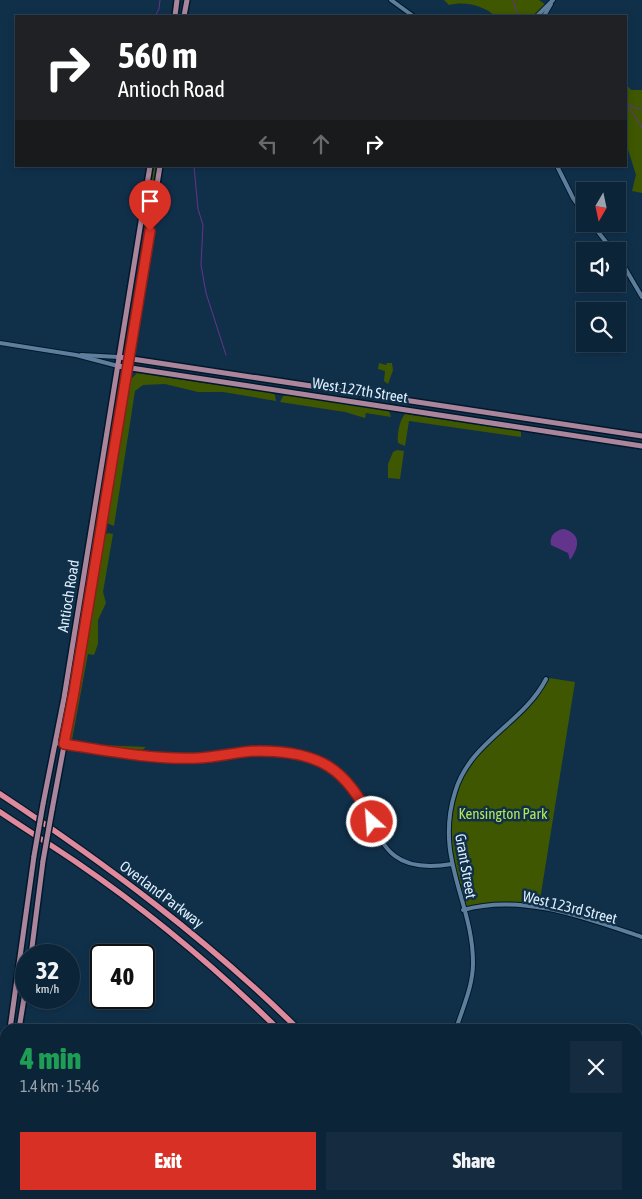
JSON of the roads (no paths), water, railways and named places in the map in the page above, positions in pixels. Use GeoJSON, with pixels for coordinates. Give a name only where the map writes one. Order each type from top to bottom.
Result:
{"type":"FeatureCollection","features":[{"type":"Feature","properties":{"kind":"highway","name":"Overland Parkway"},"geometry":{"type":"LineString","coordinates":[[0,794],[169,913],[205,943],[293,1024]]}},
{"type":"Feature","properties":{"kind":"highway"},"geometry":{"type":"LineString","coordinates":[[0,812],[75,861],[179,940],[273,1024]]}},
{"type":"Feature","properties":{"kind":"main road"},"geometry":{"type":"LineString","coordinates":[[175,15],[177,0]]}},
{"type":"Feature","properties":{"kind":"main road"},"geometry":{"type":"LineString","coordinates":[[184,15],[187,0]]}},
{"type":"Feature","properties":{"kind":"main road","name":"Antioch Road"},"geometry":{"type":"LineString","coordinates":[[11,1024],[34,856],[120,357],[150,167]]}},
{"type":"Feature","properties":{"kind":"main road","name":"Antioch Road"},"geometry":{"type":"LineString","coordinates":[[32,944],[43,861],[128,367],[160,167]]}},
{"type":"Feature","properties":{"kind":"main road","name":"West 127th Street"},"geometry":{"type":"LineString","coordinates":[[120,357],[642,436]]}},
{"type":"Feature","properties":{"kind":"main road","name":"West 127th Street"},"geometry":{"type":"LineString","coordinates":[[118,366],[642,446]]}},
{"type":"Feature","properties":{"kind":"main road"},"geometry":{"type":"LineString","coordinates":[[20,1024],[22,1009]]}},
{"type":"Feature","properties":{"kind":"street"},"geometry":{"type":"LineString","coordinates":[[391,0],[412,15]]}},
{"type":"Feature","properties":{"kind":"street"},"geometry":{"type":"LineString","coordinates":[[538,15],[552,1]]}},
{"type":"Feature","properties":{"kind":"street"},"geometry":{"type":"LineString","coordinates":[[545,15],[552,1]]}},
{"type":"Feature","properties":{"kind":"street"},"geometry":{"type":"LineString","coordinates":[[558,167],[576,202]]}},
{"type":"Feature","properties":{"kind":"street"},"geometry":{"type":"LineString","coordinates":[[598,232],[606,242]]}},
{"type":"Feature","properties":{"kind":"street"},"geometry":{"type":"LineString","coordinates":[[626,270],[642,297]]}},
{"type":"Feature","properties":{"kind":"street","name":"West 127th Street"},"geometry":{"type":"LineString","coordinates":[[0,343],[76,355],[118,366]]}},
{"type":"Feature","properties":{"kind":"street","name":"West 127th Street"},"geometry":{"type":"LineString","coordinates":[[76,355],[104,354],[120,357]]}},
{"type":"Feature","properties":{"kind":"street","name":"Grant Street"},"geometry":{"type":"LineString","coordinates":[[458,1024],[470,986],[473,964],[471,942],[452,864],[448,831],[452,805],[459,778],[477,752],[530,704],[546,679]]}},
{"type":"Feature","properties":{"kind":"street"},"geometry":{"type":"LineString","coordinates":[[54,743],[170,758],[199,758],[258,751],[291,754],[319,761],[331,767],[349,782],[358,793],[380,838],[394,855],[419,866],[452,864]]}},
{"type":"Feature","properties":{"kind":"street","name":"West 123rd Street"},"geometry":{"type":"LineString","coordinates":[[463,910],[503,904],[534,907],[579,917],[642,938]]}},
{"type":"Feature","properties":{"kind":"waterway"},"geometry":{"type":"LineString","coordinates":[[156,15],[159,9],[160,0]]}},
{"type":"Feature","properties":{"kind":"waterway"},"geometry":{"type":"LineString","coordinates":[[513,0],[518,15]]}},
{"type":"Feature","properties":{"kind":"waterway"},"geometry":{"type":"LineString","coordinates":[[627,104],[642,128]]}},
{"type":"Feature","properties":{"kind":"waterway"},"geometry":{"type":"LineString","coordinates":[[629,104],[635,108],[642,109]]}},
{"type":"Feature","properties":{"kind":"waterway"},"geometry":{"type":"LineString","coordinates":[[194,167],[198,209],[203,225],[201,265],[206,293],[226,355]]}},
{"type":"Feature","properties":{"kind":"park label","name":"Kensington Park"},"geometry":{"type":"Point","coordinates":[503,813]}}]}
